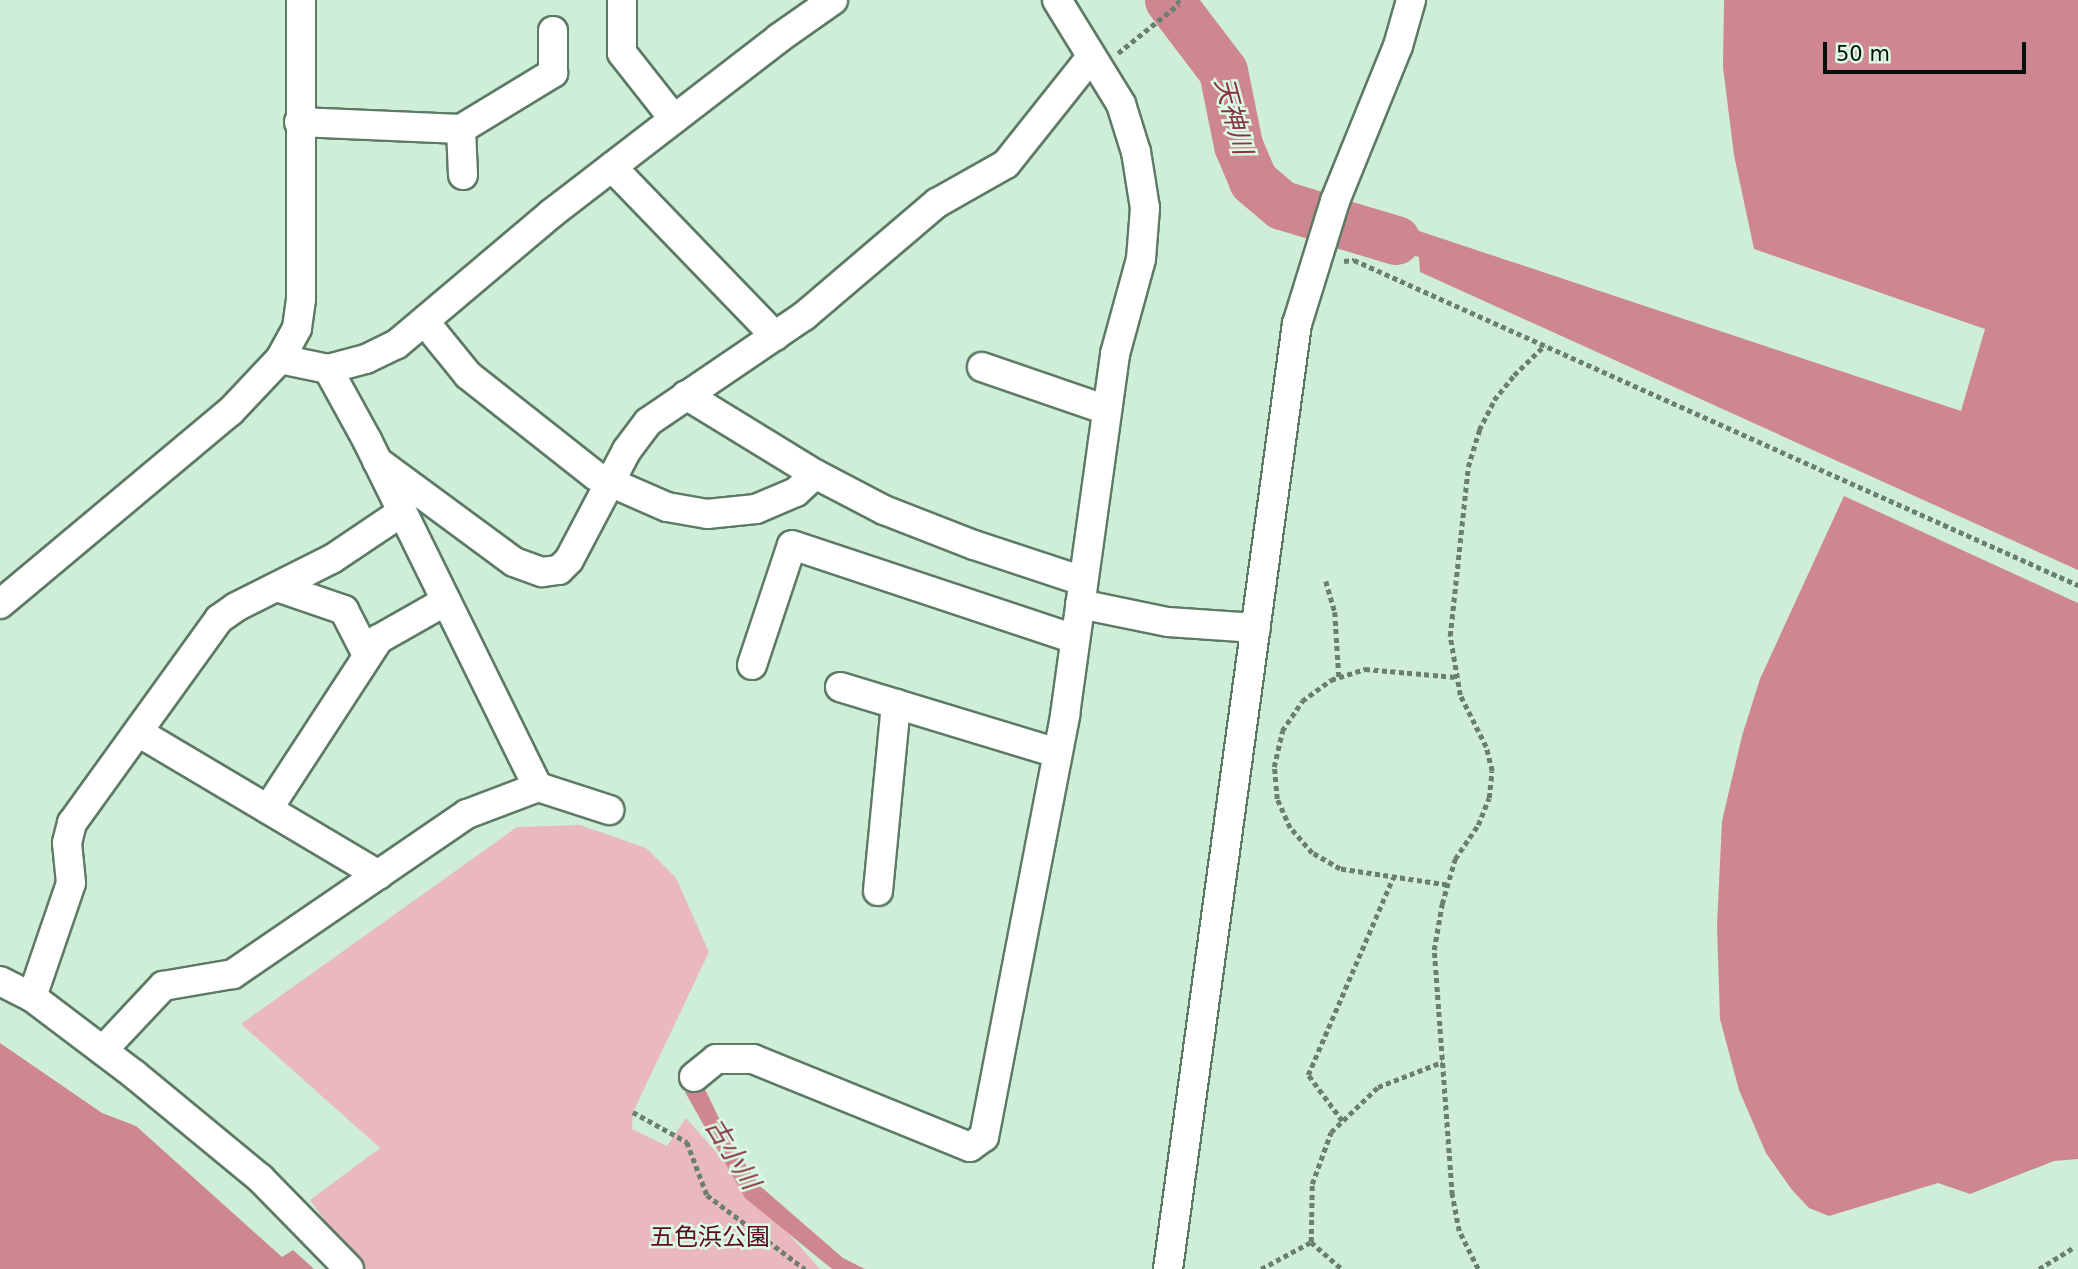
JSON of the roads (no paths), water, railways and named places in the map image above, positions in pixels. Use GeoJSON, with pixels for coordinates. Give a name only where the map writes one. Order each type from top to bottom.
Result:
{"type":"FeatureCollection","features":[{"type":"Feature","properties":{"kind":"street"},"geometry":{"type":"LineString","coordinates":[[0,604],[230,412],[280,359],[297,328],[301,299],[301,0]]}},
{"type":"Feature","properties":{"kind":"street"},"geometry":{"type":"LineString","coordinates":[[622,0],[622,53],[674,119]]}},
{"type":"Feature","properties":{"kind":"street"},"geometry":{"type":"LineString","coordinates":[[280,359],[328,369],[366,359],[397,344],[552,213],[833,0]]}},
{"type":"Feature","properties":{"kind":"street"},"geometry":{"type":"LineString","coordinates":[[694,1077],[716,1059],[753,1059],[970,1147],[984,1137],[1057,753],[1115,354],[1141,259],[1145,208],[1136,152],[1121,104],[1057,0]]}},
{"type":"Feature","properties":{"kind":"street"},"geometry":{"type":"LineString","coordinates":[[1168,1269],[1297,324],[1335,201],[1398,46],[1411,0]]}},
{"type":"Feature","properties":{"kind":"street"},"geometry":{"type":"LineString","coordinates":[[299,122],[461,129],[553,73],[553,31]]}},
{"type":"Feature","properties":{"kind":"street"},"geometry":{"type":"LineString","coordinates":[[377,461],[514,562],[541,572],[559,570],[569,560],[627,450],[648,422],[804,316],[937,204],[1006,164],[1095,63]]}},
{"type":"Feature","properties":{"kind":"street"},"geometry":{"type":"LineString","coordinates":[[461,129],[463,175]]}},
{"type":"Feature","properties":{"kind":"street"},"geometry":{"type":"LineString","coordinates":[[612,167],[775,336]]}},
{"type":"Feature","properties":{"kind":"street"},"geometry":{"type":"LineString","coordinates":[[425,322],[468,375],[608,484],[667,507],[707,514],[757,509],[796,492],[815,474]]}},
{"type":"Feature","properties":{"kind":"street"},"geometry":{"type":"LineString","coordinates":[[982,367],[1107,410]]}},
{"type":"Feature","properties":{"kind":"street"},"geometry":{"type":"LineString","coordinates":[[328,369],[377,461],[538,787]]}},
{"type":"Feature","properties":{"kind":"street"},"geometry":{"type":"LineString","coordinates":[[686,395],[815,474],[884,510],[974,545],[1081,592],[1168,622],[1256,628]]}},
{"type":"Feature","properties":{"kind":"street"},"geometry":{"type":"LineString","coordinates":[[32,997],[71,883],[67,843],[72,823],[219,619],[236,607],[332,559],[402,512]]}},
{"type":"Feature","properties":{"kind":"street"},"geometry":{"type":"LineString","coordinates":[[752,665],[792,545],[1075,639]]}},
{"type":"Feature","properties":{"kind":"street"},"geometry":{"type":"LineString","coordinates":[[277,587],[344,610],[367,655]]}},
{"type":"Feature","properties":{"kind":"street"},"geometry":{"type":"LineString","coordinates":[[268,809],[379,639],[446,601]]}},
{"type":"Feature","properties":{"kind":"street"},"geometry":{"type":"LineString","coordinates":[[840,687],[1057,753]]}},
{"type":"Feature","properties":{"kind":"street"},"geometry":{"type":"LineString","coordinates":[[878,891],[896,704]]}},
{"type":"Feature","properties":{"kind":"street"},"geometry":{"type":"LineString","coordinates":[[138,732],[379,875]]}},
{"type":"Feature","properties":{"kind":"street"},"geometry":{"type":"LineString","coordinates":[[103,1050],[163,986],[233,974],[467,814],[538,787],[609,810]]}},
{"type":"Feature","properties":{"kind":"street"},"geometry":{"type":"LineString","coordinates":[[0,981],[32,997],[103,1050],[260,1178],[349,1269]]}},
{"type":"Feature","properties":{"kind":"water"},"geometry":{"type":"Polygon","coordinates":[[[1724,0],[2078,0],[2078,570],[1420,272],[1419,257],[1393,249],[1401,225],[1961,411],[1985,329],[1754,249],[1734,155],[1723,67],[1724,0]]]}},
{"type":"Feature","properties":{"kind":"water"},"geometry":{"type":"Polygon","coordinates":[[[1844,496],[2078,603],[2078,1159],[2054,1161],[1970,1194],[1938,1183],[1829,1216],[1809,1208],[1792,1190],[1766,1153],[1739,1090],[1720,1019],[1717,925],[1722,821],[1742,736],[1760,679],[1844,496]]]}},
{"type":"Feature","properties":{"kind":"water"},"geometry":{"type":"Polygon","coordinates":[[[0,1043],[102,1113],[136,1126],[282,1257],[293,1250],[314,1269],[0,1269],[0,1043]]]}},
{"type":"Feature","properties":{"kind":"water","name":"古小川"},"geometry":{"type":"Polygon","coordinates":[[[701,1081],[732,1145],[761,1187],[843,1258],[865,1269],[832,1269],[745,1198],[685,1092],[701,1081]]]}},
{"type":"Feature","properties":{"kind":"waterway","name":"天神川"},"geometry":{"type":"LineString","coordinates":[[1169,0],[1223,71],[1238,145],[1253,181],[1282,205],[1311,214]]}},
{"type":"Feature","properties":{"kind":"waterway","name":"天神川"},"geometry":{"type":"LineString","coordinates":[[1342,224],[1396,240]]}},
{"type":"Feature","properties":{"kind":"park label","name":"五色浜公園"},"geometry":{"type":"Point","coordinates":[710,1238]}}]}
